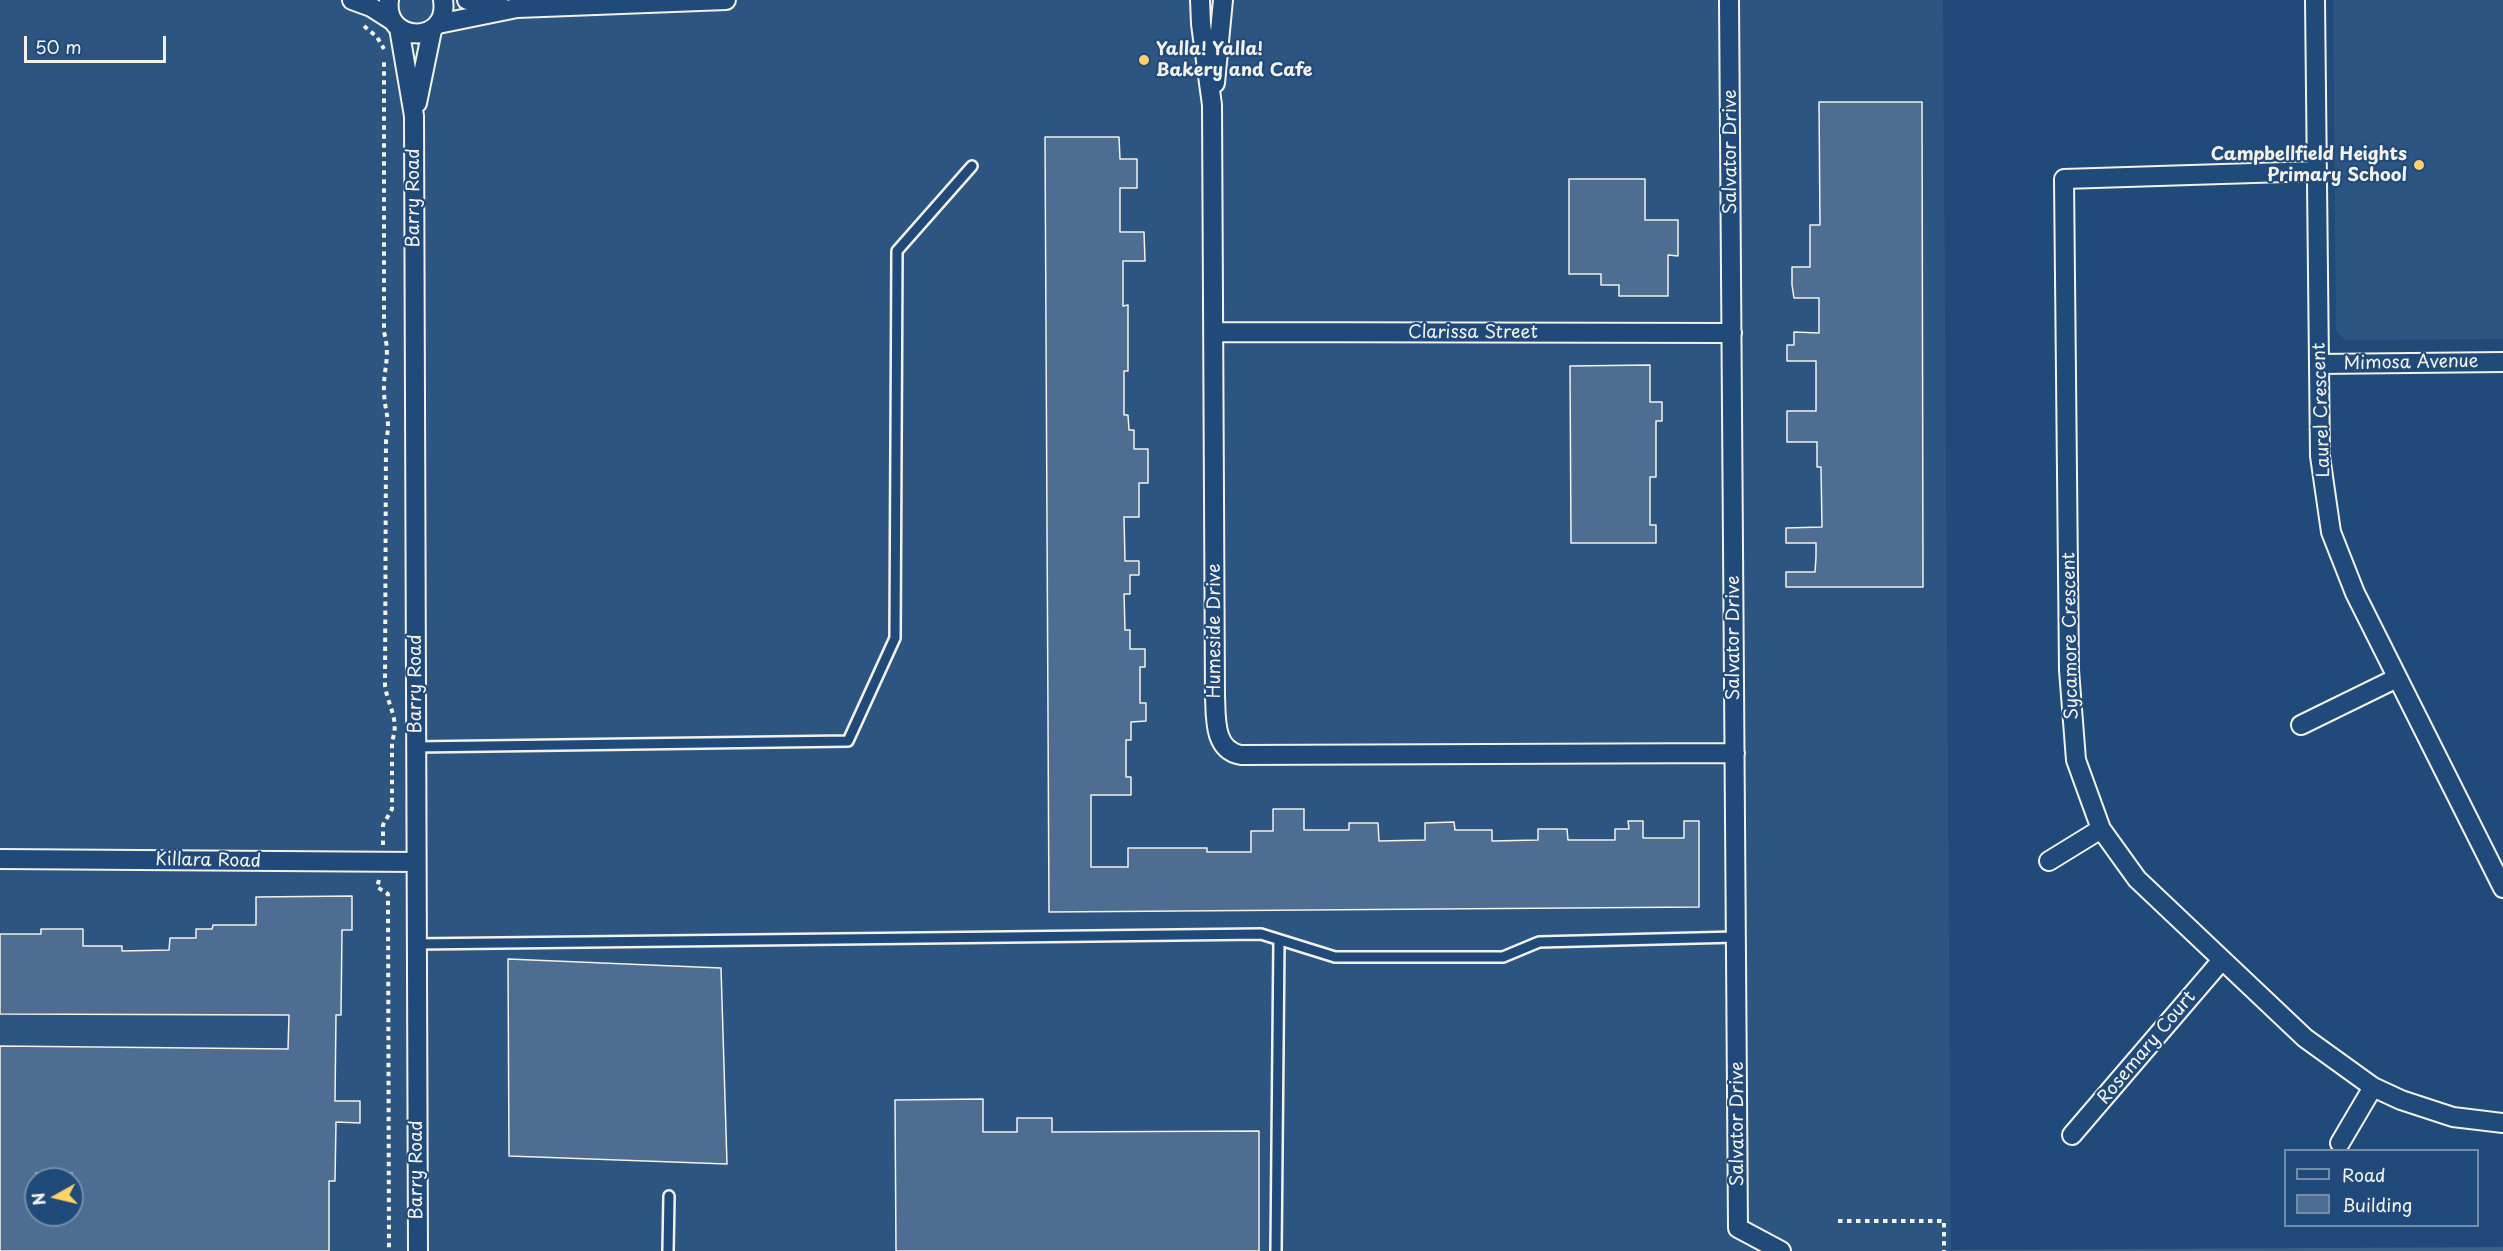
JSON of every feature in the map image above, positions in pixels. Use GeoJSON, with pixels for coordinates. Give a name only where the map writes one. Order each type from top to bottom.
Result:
{"type":"FeatureCollection","features":[{"type":"Feature","properties":{"kind":"street"},"geometry":{"type":"LineString","coordinates":[[352,0],[371,7],[396,25],[415,34],[435,27],[517,8],[726,0]]}},
{"type":"Feature","properties":{"kind":"street","name":"Barry Road"},"geometry":{"type":"LineString","coordinates":[[389,0],[388,7],[396,25],[414,116],[418,1251]]}},
{"type":"Feature","properties":{"kind":"street","name":"Barry Road"},"geometry":{"type":"LineString","coordinates":[[414,116],[435,27],[444,8],[443,0]]}},
{"type":"Feature","properties":{"kind":"street"},"geometry":{"type":"LineString","coordinates":[[467,0],[517,8]]}},
{"type":"Feature","properties":{"kind":"street","name":"Humeside Drive"},"geometry":{"type":"LineString","coordinates":[[1200,0],[1212,105],[1215,695],[1216,724],[1224,748],[1241,755],[1735,753]]}},
{"type":"Feature","properties":{"kind":"street"},"geometry":{"type":"LineString","coordinates":[[1212,105],[1224,0]]}},
{"type":"Feature","properties":{"kind":"street","name":"Salvator Drive"},"geometry":{"type":"LineString","coordinates":[[1730,0],[1738,1228],[1781,1251]]}},
{"type":"Feature","properties":{"kind":"street","name":"Laurel Crescent"},"geometry":{"type":"LineString","coordinates":[[2315,0],[2320,456],[2331,532],[2355,593],[2503,888]]}},
{"type":"Feature","properties":{"kind":"street","name":"Sycamore Crescent"},"geometry":{"type":"LineString","coordinates":[[2317,171],[2064,179],[2069,670],[2076,760],[2101,829],[2137,879],[2305,1038],[2373,1087],[2430,1111],[2475,1121],[2503,1123]]}},
{"type":"Feature","properties":{"kind":"street","name":"Clarissa Street"},"geometry":{"type":"LineString","coordinates":[[1214,332],[1732,333]]}},
{"type":"Feature","properties":{"kind":"street","name":"Mimosa Avenue"},"geometry":{"type":"LineString","coordinates":[[2319,364],[2503,362]]}},
{"type":"Feature","properties":{"kind":"street"},"geometry":{"type":"LineString","coordinates":[[2301,724],[2397,678]]}},
{"type":"Feature","properties":{"kind":"street"},"geometry":{"type":"LineString","coordinates":[[2049,861],[2101,829]]}},
{"type":"Feature","properties":{"kind":"street","name":"Killara Road"},"geometry":{"type":"LineString","coordinates":[[0,859],[416,862]]}},
{"type":"Feature","properties":{"kind":"street","name":"Rosemary Court"},"geometry":{"type":"LineString","coordinates":[[2072,1136],[2222,960]]}},
{"type":"Feature","properties":{"kind":"street"},"geometry":{"type":"LineString","coordinates":[[2340,1143],[2373,1087]]}},
{"type":"Feature","properties":{"kind":"lane"},"geometry":{"type":"LineString","coordinates":[[416,747],[848,741],[896,638],[897,250],[972,166]]}},
{"type":"Feature","properties":{"kind":"lane"},"geometry":{"type":"LineString","coordinates":[[416,944],[1261,934],[1335,957],[1503,957],[1539,942],[1736,938]]}},
{"type":"Feature","properties":{"kind":"lane"},"geometry":{"type":"LineString","coordinates":[[1276,1251],[1279,940]]}},
{"type":"Feature","properties":{"kind":"lane"},"geometry":{"type":"LineString","coordinates":[[668,1251],[669,1196]]}},
{"type":"Feature","properties":{"kind":"path"},"geometry":{"type":"LineString","coordinates":[[371,7],[363,25],[377,37],[384,51],[384,332],[389,357],[384,369],[384,396],[390,425],[386,441],[385,686],[387,700],[394,709],[395,733],[392,809],[383,825],[383,862],[377,887],[388,894],[389,1251]]}},
{"type":"Feature","properties":{"kind":"path"},"geometry":{"type":"LineString","coordinates":[[1838,1221],[1944,1221],[1944,1251]]}},
{"type":"Feature","properties":{"kind":"shaded area"},"geometry":{"type":"Polygon","coordinates":[[[0,0],[1943,0],[1951,1251],[0,1251],[0,0]]]}},
{"type":"Feature","properties":{"kind":"shaded area","name":"Campbellfield Heights Primary School"},"geometry":{"type":"Polygon","coordinates":[[[2333,0],[2503,0],[2503,339],[2345,340],[2336,330],[2333,0]]]}},
{"type":"Feature","properties":{"kind":"shaded area"},"geometry":{"type":"Polygon","coordinates":[[[2503,1247],[2503,1251],[1951,1251],[1951,1250],[2503,1247]]]}},
{"type":"Feature","properties":{"kind":"building"},"geometry":{"type":"Polygon","coordinates":[[[1819,102],[1922,102],[1923,587],[1786,587],[1786,572],[1815,572],[1816,543],[1786,543],[1786,528],[1822,527],[1821,467],[1817,467],[1817,442],[1787,442],[1787,411],[1816,411],[1816,361],[1787,361],[1787,345],[1794,345],[1794,332],[1819,333],[1819,298],[1794,298],[1792,267],[1810,267],[1810,225],[1820,225],[1819,102]]]}},
{"type":"Feature","properties":{"kind":"building"},"geometry":{"type":"Polygon","coordinates":[[[1045,137],[1119,137],[1120,159],[1137,159],[1137,188],[1120,188],[1120,232],[1144,232],[1145,261],[1123,261],[1123,306],[1128,305],[1128,371],[1124,371],[1124,415],[1128,415],[1129,430],[1134,430],[1134,449],[1148,449],[1148,483],[1139,483],[1139,517],[1124,517],[1125,561],[1139,561],[1139,575],[1130,575],[1130,594],[1124,594],[1125,630],[1130,630],[1130,649],[1145,649],[1145,667],[1140,667],[1140,703],[1146,703],[1146,721],[1131,722],[1131,740],[1126,740],[1126,777],[1131,777],[1131,795],[1091,795],[1091,867],[1128,867],[1128,848],[1207,848],[1207,852],[1251,852],[1251,831],[1273,831],[1273,809],[1304,809],[1304,830],[1349,830],[1349,823],[1378,823],[1379,841],[1425,840],[1425,823],[1454,822],[1455,830],[1492,830],[1492,841],[1538,840],[1538,829],[1567,829],[1568,840],[1615,840],[1615,829],[1629,829],[1628,821],[1643,821],[1643,838],[1684,838],[1684,821],[1699,821],[1699,907],[1049,912],[1045,137]]]}},
{"type":"Feature","properties":{"kind":"building"},"geometry":{"type":"Polygon","coordinates":[[[1569,179],[1645,179],[1645,220],[1678,220],[1678,256],[1668,255],[1668,296],[1619,296],[1619,285],[1601,285],[1601,274],[1569,274],[1569,179]]]}},
{"type":"Feature","properties":{"kind":"building"},"geometry":{"type":"Polygon","coordinates":[[[1650,365],[1650,402],[1662,402],[1662,421],[1656,421],[1656,477],[1650,477],[1650,525],[1656,525],[1656,543],[1571,543],[1570,366],[1650,365]]]}},
{"type":"Feature","properties":{"kind":"building"},"geometry":{"type":"Polygon","coordinates":[[[352,896],[352,930],[342,930],[341,1015],[336,1015],[335,1101],[360,1101],[360,1123],[336,1122],[335,1181],[329,1181],[329,1251],[0,1251],[0,1046],[288,1049],[289,1015],[0,1014],[0,934],[41,934],[41,929],[83,929],[83,946],[122,946],[122,951],[169,950],[170,938],[196,938],[196,929],[212,929],[213,925],[256,925],[256,897],[352,896]]]}},
{"type":"Feature","properties":{"kind":"building"},"geometry":{"type":"Polygon","coordinates":[[[508,959],[721,968],[727,1164],[509,1156],[508,959]]]}},
{"type":"Feature","properties":{"kind":"building"},"geometry":{"type":"Polygon","coordinates":[[[983,1099],[983,1132],[1017,1132],[1017,1118],[1052,1118],[1052,1132],[1259,1131],[1259,1251],[896,1251],[895,1100],[983,1099]]]}},
{"type":"Feature","properties":{"kind":"place","name":"Yalla! Yalla! Bakery and Cafe"},"geometry":{"type":"Point","coordinates":[1144,60]}},
{"type":"Feature","properties":{"kind":"place","name":"Campbellfield Heights Primary School"},"geometry":{"type":"Point","coordinates":[2419,165]}}]}
